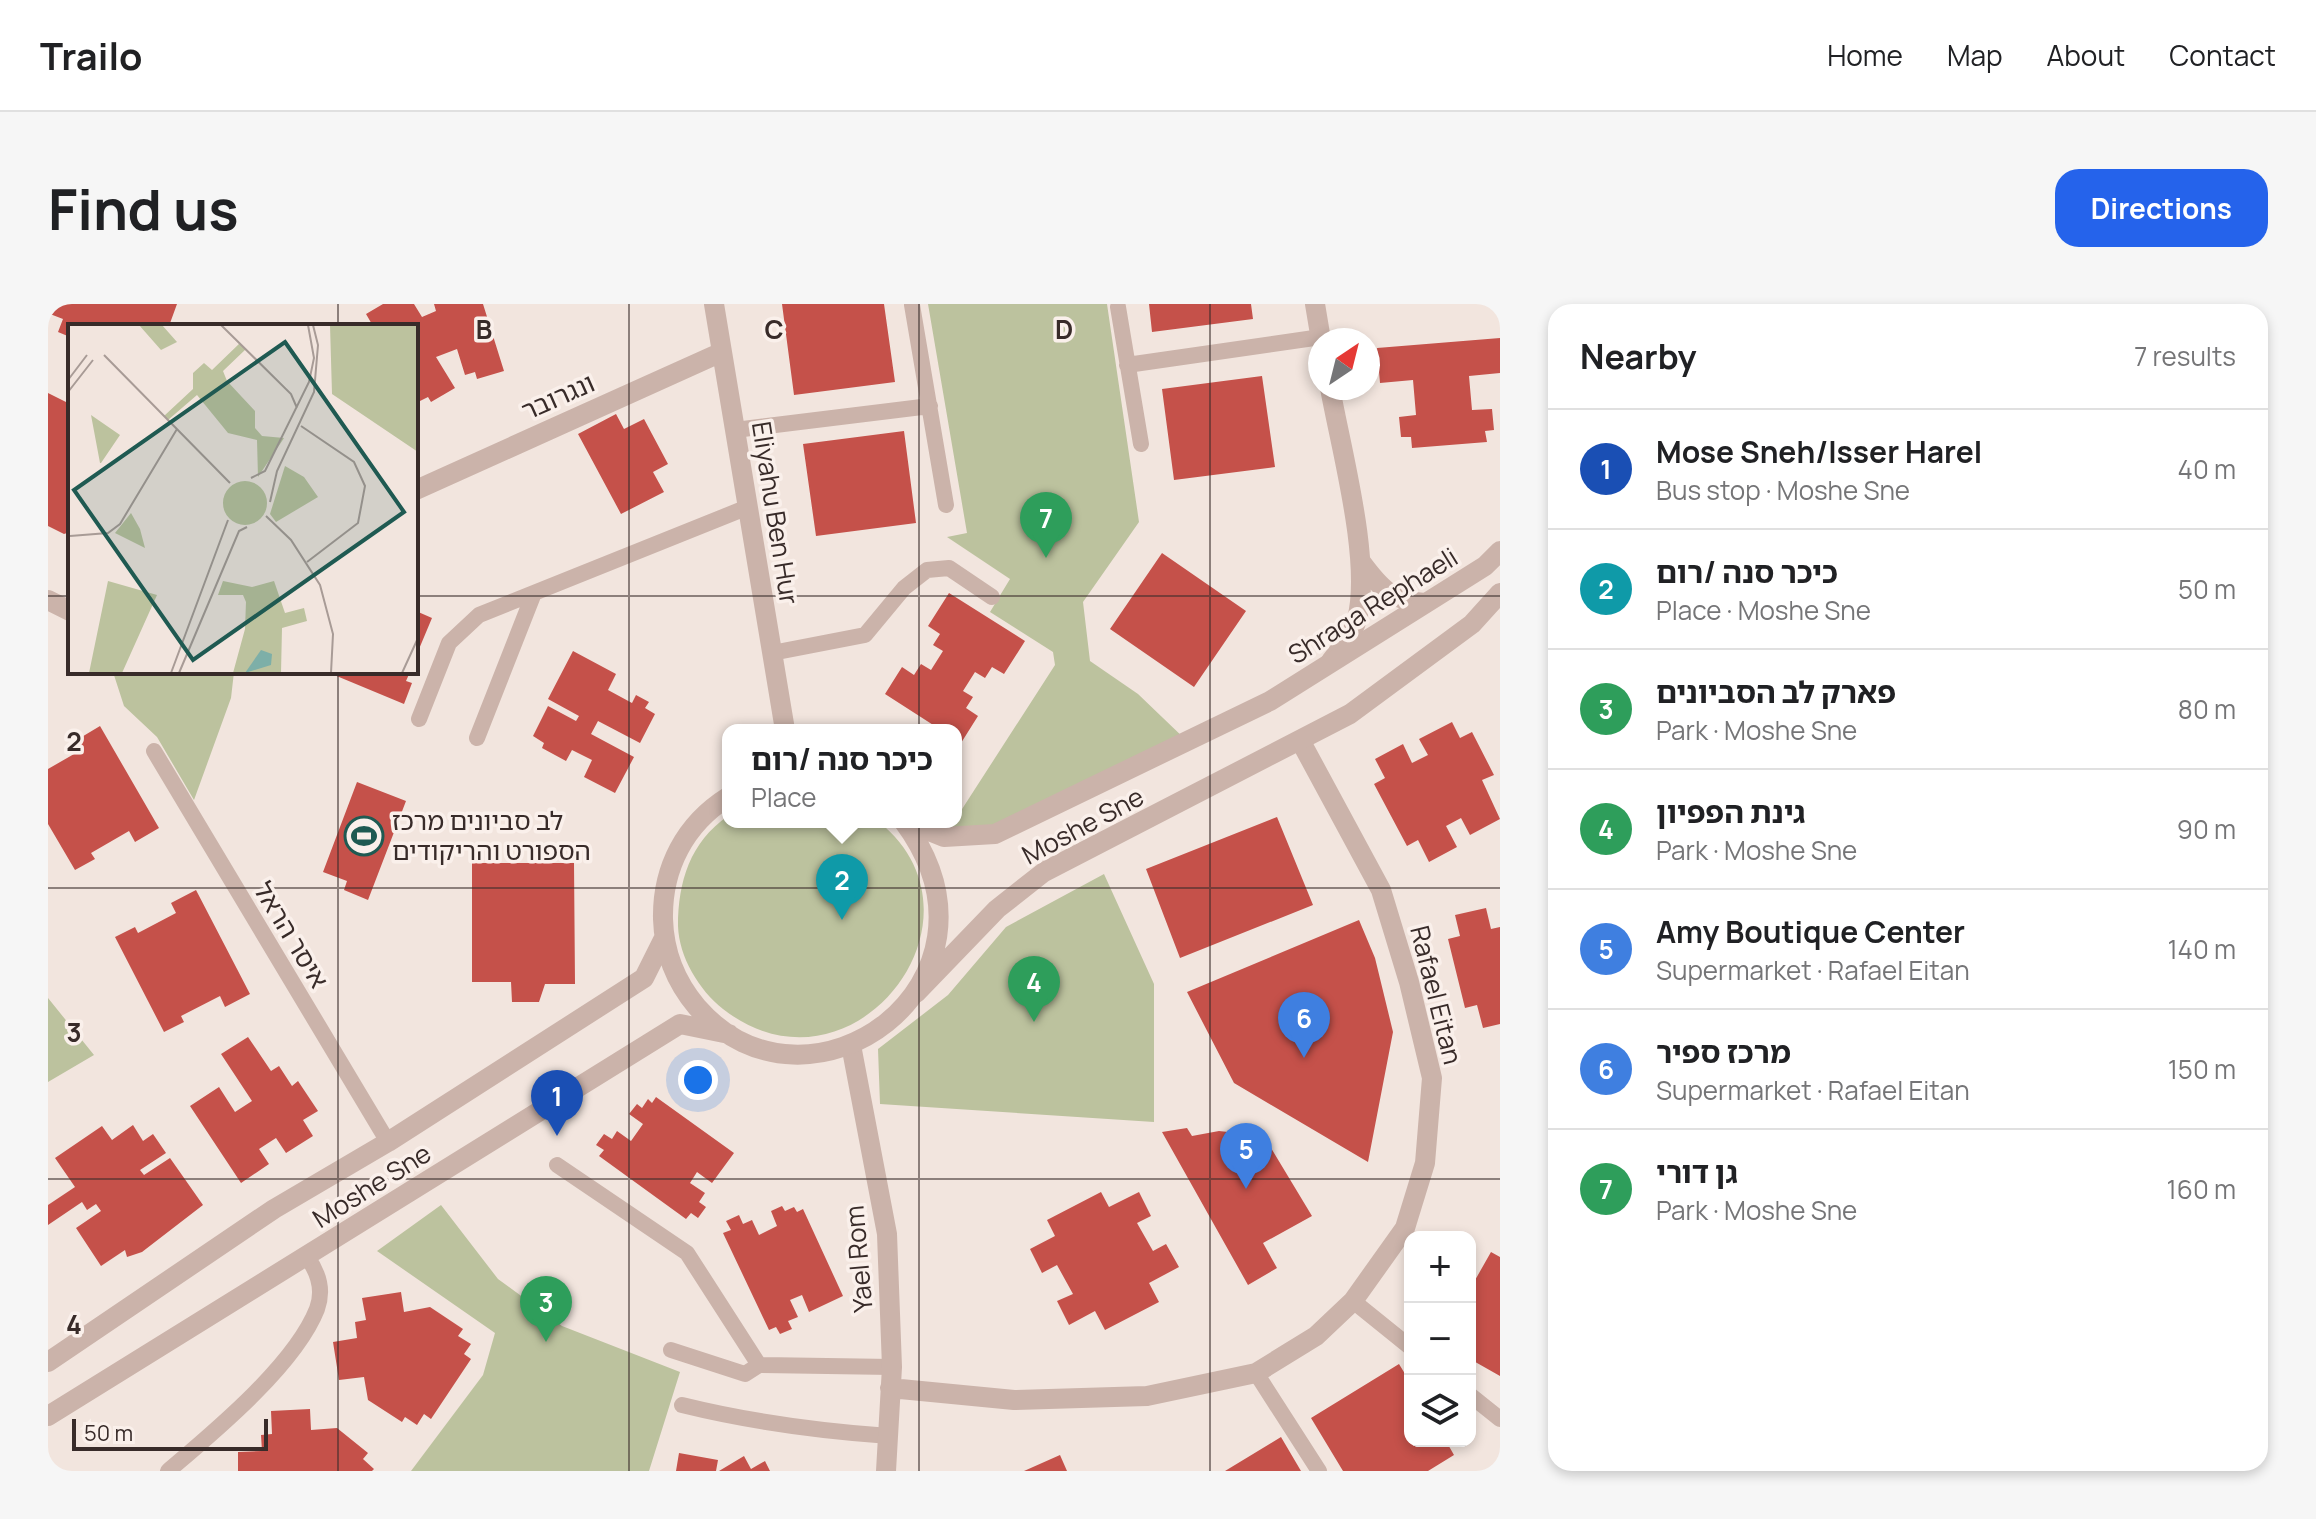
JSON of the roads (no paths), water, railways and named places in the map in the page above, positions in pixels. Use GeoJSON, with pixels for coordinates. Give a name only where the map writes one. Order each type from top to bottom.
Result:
{"type":"FeatureCollection","features":[{"type":"Feature","properties":{"kind":"street","name":"Eliyahu Ben Hur"},"geometry":{"type":"LineString","coordinates":[[714,304],[784,724]]}},
{"type":"Feature","properties":{"kind":"street"},"geometry":{"type":"LineString","coordinates":[[1315,304],[1319,328]]}},
{"type":"Feature","properties":{"kind":"street","name":"ונגרובר"},"geometry":{"type":"LineString","coordinates":[[418,489],[722,352]]}},
{"type":"Feature","properties":{"kind":"street"},"geometry":{"type":"LineString","coordinates":[[1328,664],[1357,622],[1361,562],[1332,400]]}},
{"type":"Feature","properties":{"kind":"street","name":"Shraga Rephaeli"},"geometry":{"type":"LineString","coordinates":[[1270,701],[1485,566],[1500,551]]}},
{"type":"Feature","properties":{"kind":"street"},"geometry":{"type":"LineString","coordinates":[[1361,562],[1383,592],[1402,602],[1425,603]]}},
{"type":"Feature","properties":{"kind":"street"},"geometry":{"type":"LineString","coordinates":[[1301,742],[1393,684],[1472,624],[1500,593]]}},
{"type":"Feature","properties":{"kind":"street"},"geometry":{"type":"LineString","coordinates":[[48,600],[68,610]]}},
{"type":"Feature","properties":{"kind":"street","name":"Moshe Sne"},"geometry":{"type":"LineString","coordinates":[[921,828],[944,837],[995,834],[1270,701]]}},
{"type":"Feature","properties":{"kind":"street","name":"Moshe Sne"},"geometry":{"type":"LineString","coordinates":[[48,1416],[680,1024],[729,1034],[760,1048],[794,1054],[851,1045],[887,1024],[997,909],[1044,872],[1301,742]]}},
{"type":"Feature","properties":{"kind":"street","name":"Rafael Eitan"},"geometry":{"type":"LineString","coordinates":[[890,1388],[1014,1400],[1147,1396],[1256,1373],[1316,1336],[1353,1301],[1405,1228],[1425,1163],[1432,1078],[1409,982],[1381,890],[1301,742]]}},
{"type":"Feature","properties":{"kind":"street"},"geometry":{"type":"LineString","coordinates":[[722,801],[706,811],[677,848],[662,893],[663,940],[672,969],[687,995],[706,1017],[729,1034]]}},
{"type":"Feature","properties":{"kind":"street"},"geometry":{"type":"LineString","coordinates":[[909,828],[922,846],[935,875],[940,916],[934,956],[916,993]]}},
{"type":"Feature","properties":{"kind":"street","name":"Moshe Sne"},"geometry":{"type":"LineString","coordinates":[[48,1362],[274,1209],[388,1142],[644,978],[663,940]]}},
{"type":"Feature","properties":{"kind":"street","name":"Yael Rom"},"geometry":{"type":"LineString","coordinates":[[851,1045],[887,1234],[892,1367],[886,1471]]}},
{"type":"Feature","properties":{"kind":"lane"},"geometry":{"type":"LineString","coordinates":[[912,305],[946,505]]}},
{"type":"Feature","properties":{"kind":"lane"},"geometry":{"type":"LineString","coordinates":[[1118,307],[1141,444]]}},
{"type":"Feature","properties":{"kind":"lane"},"geometry":{"type":"LineString","coordinates":[[1127,365],[1308,341]]}},
{"type":"Feature","properties":{"kind":"lane"},"geometry":{"type":"LineString","coordinates":[[735,430],[930,406]]}},
{"type":"Feature","properties":{"kind":"lane"},"geometry":{"type":"LineString","coordinates":[[419,719],[449,643],[479,615],[748,507]]}},
{"type":"Feature","properties":{"kind":"lane"},"geometry":{"type":"LineString","coordinates":[[772,653],[865,635],[904,588],[927,570],[949,568],[992,597]]}},
{"type":"Feature","properties":{"kind":"lane"},"geometry":{"type":"LineString","coordinates":[[477,738],[534,593]]}},
{"type":"Feature","properties":{"kind":"lane","name":"איסר הראל"},"geometry":{"type":"LineString","coordinates":[[154,751],[388,1142]]}},
{"type":"Feature","properties":{"kind":"lane"},"geometry":{"type":"LineString","coordinates":[[557,1165],[687,1253],[759,1365]]}},
{"type":"Feature","properties":{"kind":"lane"},"geometry":{"type":"LineString","coordinates":[[168,1471],[210,1435],[288,1356],[318,1307],[319,1273],[307,1257]]}},
{"type":"Feature","properties":{"kind":"lane"},"geometry":{"type":"LineString","coordinates":[[1353,1301],[1404,1342]]}},
{"type":"Feature","properties":{"kind":"lane"},"geometry":{"type":"LineString","coordinates":[[671,1350],[745,1374],[759,1365],[892,1367]]}},
{"type":"Feature","properties":{"kind":"lane"},"geometry":{"type":"LineString","coordinates":[[1256,1373],[1319,1471]]}},
{"type":"Feature","properties":{"kind":"lane"},"geometry":{"type":"LineString","coordinates":[[1476,1400],[1500,1419]]}},
{"type":"Feature","properties":{"kind":"lane"},"geometry":{"type":"LineString","coordinates":[[682,1405],[746,1421],[816,1431],[889,1436]]}},
{"type":"Feature","properties":{"kind":"place","name":"גן דורי"},"geometry":{"type":"Point","coordinates":[1046,558]}},
{"type":"Feature","properties":{"kind":"place","name":"לב סביונים מרכז הספורט והריקודים"},"geometry":{"type":"Point","coordinates":[364,836]}},
{"type":"Feature","properties":{"kind":"place","name":"כיכר סנה /רום"},"geometry":{"type":"Point","coordinates":[842,920]}},
{"type":"Feature","properties":{"kind":"place","name":"גינת הפפיון"},"geometry":{"type":"Point","coordinates":[1034,1022]}},
{"type":"Feature","properties":{"kind":"place","name":"מרכז ספיר"},"geometry":{"type":"Point","coordinates":[1304,1058]}},
{"type":"Feature","properties":{"kind":"place","name":"Mose Sneh/Isser Harel"},"geometry":{"type":"Point","coordinates":[557,1136]}},
{"type":"Feature","properties":{"kind":"place","name":"Amy Boutique Center"},"geometry":{"type":"Point","coordinates":[1246,1189]}},
{"type":"Feature","properties":{"kind":"place","name":"פארק לב הסביונים"},"geometry":{"type":"Point","coordinates":[546,1342]}}]}
